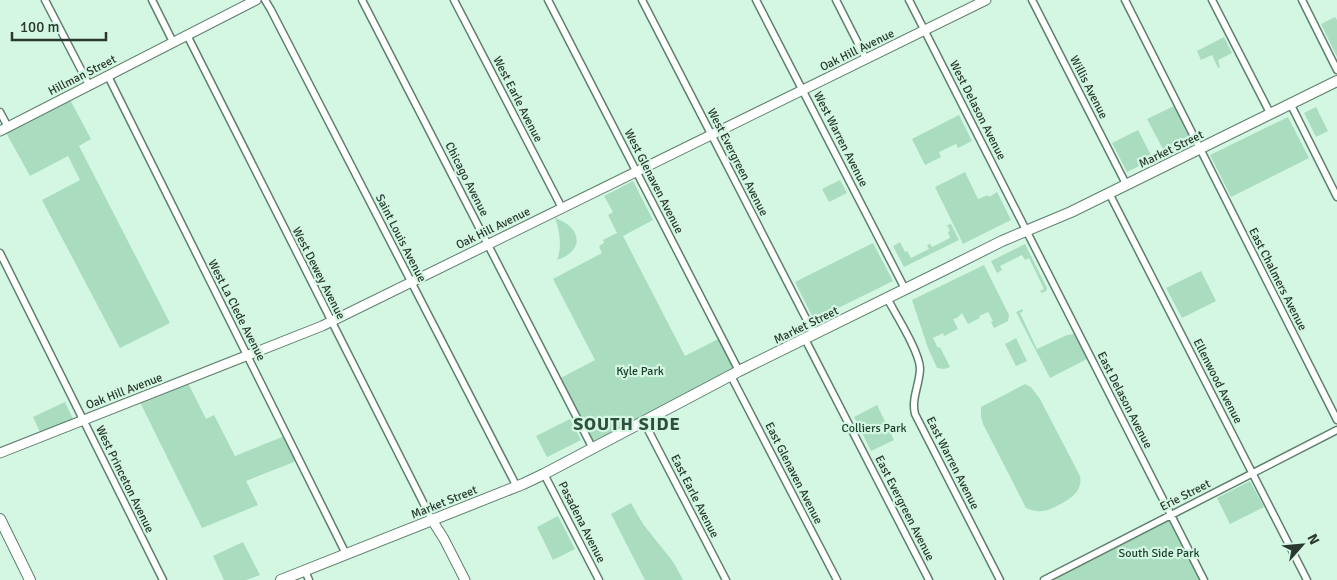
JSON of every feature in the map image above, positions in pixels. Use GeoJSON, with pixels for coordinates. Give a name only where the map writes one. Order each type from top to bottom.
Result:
{"type":"FeatureCollection","features":[{"type":"Feature","properties":{"kind":"main road","name":"Market Street"},"geometry":{"type":"LineString","coordinates":[[282,580],[307,575],[346,554],[516,487],[544,474],[810,336],[1002,241],[1068,213],[1337,80]]}},
{"type":"Feature","properties":{"kind":"main road"},"geometry":{"type":"LineString","coordinates":[[0,520],[30,580]]}},
{"type":"Feature","properties":{"kind":"street"},"geometry":{"type":"LineString","coordinates":[[45,0],[89,85]]}},
{"type":"Feature","properties":{"kind":"street"},"geometry":{"type":"LineString","coordinates":[[152,0],[173,42]]}},
{"type":"Feature","properties":{"kind":"street","name":"Hillman Street"},"geometry":{"type":"LineString","coordinates":[[4,129],[256,0]]}},
{"type":"Feature","properties":{"kind":"street","name":"Saint Louis Avenue"},"geometry":{"type":"LineString","coordinates":[[264,0],[271,10],[516,487]]}},
{"type":"Feature","properties":{"kind":"street","name":"Chicago Avenue"},"geometry":{"type":"LineString","coordinates":[[362,0],[593,449]]}},
{"type":"Feature","properties":{"kind":"street","name":"West Earle Avenue"},"geometry":{"type":"LineString","coordinates":[[454,0],[562,208]]}},
{"type":"Feature","properties":{"kind":"street","name":"West Glenaven Avenue"},"geometry":{"type":"LineString","coordinates":[[548,0],[637,172],[735,374]]}},
{"type":"Feature","properties":{"kind":"street","name":"West Evergreen Avenue"},"geometry":{"type":"LineString","coordinates":[[642,0],[712,135],[810,336]]}},
{"type":"Feature","properties":{"kind":"street","name":"West Warren Avenue"},"geometry":{"type":"LineString","coordinates":[[756,0],[905,289]]}},
{"type":"Feature","properties":{"kind":"street"},"geometry":{"type":"LineString","coordinates":[[836,0],[866,59]]}},
{"type":"Feature","properties":{"kind":"street","name":"West Delason Avenue"},"geometry":{"type":"LineString","coordinates":[[909,0],[1026,231]]}},
{"type":"Feature","properties":{"kind":"street","name":"Oak Hill Avenue"},"geometry":{"type":"LineString","coordinates":[[0,452],[332,321],[986,0]]}},
{"type":"Feature","properties":{"kind":"street","name":"Willis Avenue"},"geometry":{"type":"LineString","coordinates":[[1032,0],[1126,184]]}},
{"type":"Feature","properties":{"kind":"street","name":"East Chalmers Avenue"},"geometry":{"type":"LineString","coordinates":[[1125,0],[1337,420]]}},
{"type":"Feature","properties":{"kind":"street"},"geometry":{"type":"LineString","coordinates":[[1212,0],[1270,113]]}},
{"type":"Feature","properties":{"kind":"street"},"geometry":{"type":"LineString","coordinates":[[1302,0],[1337,70]]}},
{"type":"Feature","properties":{"kind":"street","name":"West Dewey Avenue"},"geometry":{"type":"LineString","coordinates":[[186,35],[432,520]]}},
{"type":"Feature","properties":{"kind":"street","name":"West La Clede Avenue"},"geometry":{"type":"LineString","coordinates":[[108,76],[346,554]]}},
{"type":"Feature","properties":{"kind":"street"},"geometry":{"type":"LineString","coordinates":[[1290,103],[1337,196]]}},
{"type":"Feature","properties":{"kind":"street"},"geometry":{"type":"LineString","coordinates":[[0,112],[4,129]]}},
{"type":"Feature","properties":{"kind":"street","name":"Ellenwood Avenue"},"geometry":{"type":"LineString","coordinates":[[1109,193],[1307,580]]}},
{"type":"Feature","properties":{"kind":"street","name":"East Delason Avenue"},"geometry":{"type":"LineString","coordinates":[[1026,231],[1204,580]]}},
{"type":"Feature","properties":{"kind":"street","name":"West Princeton Avenue"},"geometry":{"type":"LineString","coordinates":[[0,253],[163,580]]}},
{"type":"Feature","properties":{"kind":"street","name":"East Warren Avenue"},"geometry":{"type":"LineString","coordinates":[[887,298],[914,349],[919,364],[920,374],[913,404],[915,414],[1000,580]]}},
{"type":"Feature","properties":{"kind":"street","name":"East Evergreen Avenue"},"geometry":{"type":"LineString","coordinates":[[810,336],[929,580]]}},
{"type":"Feature","properties":{"kind":"street","name":"East Glenaven Avenue"},"geometry":{"type":"LineString","coordinates":[[735,374],[837,580]]}},
{"type":"Feature","properties":{"kind":"street","name":"East Earle Avenue"},"geometry":{"type":"LineString","coordinates":[[644,422],[726,580]]}},
{"type":"Feature","properties":{"kind":"street","name":"Erie Street"},"geometry":{"type":"LineString","coordinates":[[1044,580],[1337,430]]}},
{"type":"Feature","properties":{"kind":"street","name":"Pasadena Avenue"},"geometry":{"type":"LineString","coordinates":[[544,474],[599,580]]}},
{"type":"Feature","properties":{"kind":"street"},"geometry":{"type":"LineString","coordinates":[[432,520],[465,580]]}},
{"type":"Feature","properties":{"kind":"green space"},"geometry":{"type":"Polygon","coordinates":[[[1335,17],[1337,20],[1337,57],[1321,24],[1335,17]]]}},
{"type":"Feature","properties":{"kind":"green space"},"geometry":{"type":"Polygon","coordinates":[[[1224,37],[1232,53],[1218,60],[1220,67],[1218,68],[1212,55],[1201,60],[1197,51],[1224,37]]]}},
{"type":"Feature","properties":{"kind":"green space"},"geometry":{"type":"Polygon","coordinates":[[[68,96],[91,139],[79,146],[170,323],[120,348],[42,200],[80,180],[68,156],[30,176],[4,129],[68,96]]]}},
{"type":"Feature","properties":{"kind":"green space"},"geometry":{"type":"Polygon","coordinates":[[[1174,106],[1191,140],[1165,153],[1147,119],[1174,106]]]}},
{"type":"Feature","properties":{"kind":"green space"},"geometry":{"type":"Polygon","coordinates":[[[1316,107],[1328,131],[1316,137],[1304,113],[1316,107]]]}},
{"type":"Feature","properties":{"kind":"green space"},"geometry":{"type":"Polygon","coordinates":[[[959,115],[972,141],[958,148],[956,144],[939,152],[941,157],[925,165],[912,139],[959,115]]]}},
{"type":"Feature","properties":{"kind":"green space"},"geometry":{"type":"Polygon","coordinates":[[[1288,117],[1309,158],[1231,197],[1210,155],[1288,117]]]}},
{"type":"Feature","properties":{"kind":"green space"},"geometry":{"type":"Polygon","coordinates":[[[1138,130],[1153,159],[1127,172],[1112,143],[1138,130]]]}},
{"type":"Feature","properties":{"kind":"green space"},"geometry":{"type":"Polygon","coordinates":[[[965,172],[978,199],[988,195],[989,197],[997,192],[1011,220],[963,244],[935,187],[965,172]]]}},
{"type":"Feature","properties":{"kind":"green space"},"geometry":{"type":"Polygon","coordinates":[[[840,180],[847,193],[829,202],[822,189],[840,180]]]}},
{"type":"Feature","properties":{"kind":"green space","name":"Kyle Park"},"geometry":{"type":"Polygon","coordinates":[[[633,181],[653,220],[623,236],[685,356],[722,337],[739,371],[593,449],[557,380],[595,360],[553,279],[602,253],[599,246],[604,243],[603,240],[617,233],[608,215],[613,212],[604,196],[633,181]]]}},
{"type":"Feature","properties":{"kind":"green space"},"geometry":{"type":"Polygon","coordinates":[[[555,218],[570,227],[577,239],[573,250],[557,260],[560,250],[560,239],[555,218]]]}},
{"type":"Feature","properties":{"kind":"green space"},"geometry":{"type":"Polygon","coordinates":[[[951,224],[959,240],[904,267],[893,246],[900,242],[905,252],[907,251],[911,258],[929,249],[927,245],[930,244],[932,247],[950,238],[948,232],[950,231],[947,225],[951,224]]]}},
{"type":"Feature","properties":{"kind":"green space"},"geometry":{"type":"Polygon","coordinates":[[[873,243],[893,281],[814,320],[795,282],[873,243]]]}},
{"type":"Feature","properties":{"kind":"green space"},"geometry":{"type":"Polygon","coordinates":[[[1025,244],[1047,288],[1042,293],[1040,291],[1044,289],[1029,258],[1025,260],[1022,255],[1000,266],[1002,270],[997,273],[991,261],[1025,244]]]}},
{"type":"Feature","properties":{"kind":"green space"},"geometry":{"type":"Polygon","coordinates":[[[984,265],[1009,315],[1008,321],[994,328],[991,322],[993,321],[988,312],[968,324],[962,313],[953,319],[958,329],[944,336],[943,333],[933,338],[950,367],[944,369],[937,368],[928,348],[912,300],[984,265]]]}},
{"type":"Feature","properties":{"kind":"green space"},"geometry":{"type":"Polygon","coordinates":[[[1201,271],[1216,301],[1182,318],[1166,288],[1201,271]]]}},
{"type":"Feature","properties":{"kind":"green space"},"geometry":{"type":"Polygon","coordinates":[[[1022,309],[1023,311],[1020,313],[1037,349],[1067,335],[1074,334],[1087,359],[1050,378],[1016,312],[1022,309]]]}},
{"type":"Feature","properties":{"kind":"green space"},"geometry":{"type":"Polygon","coordinates":[[[1016,338],[1027,361],[1016,366],[1005,344],[1016,338]]]}},
{"type":"Feature","properties":{"kind":"green space"},"geometry":{"type":"Polygon","coordinates":[[[186,379],[206,419],[214,415],[235,456],[287,435],[299,460],[246,481],[258,505],[202,528],[138,398],[186,379]]]}},
{"type":"Feature","properties":{"kind":"green space"},"geometry":{"type":"Polygon","coordinates":[[[1025,384],[1031,387],[1040,399],[1080,476],[1080,486],[1074,494],[1066,501],[1044,511],[1026,508],[981,417],[981,407],[1025,384]]]}},
{"type":"Feature","properties":{"kind":"green space"},"geometry":{"type":"Polygon","coordinates":[[[65,402],[73,419],[40,432],[33,417],[65,402]]]}},
{"type":"Feature","properties":{"kind":"green space","name":"Colliers Park"},"geometry":{"type":"Polygon","coordinates":[[[877,405],[894,440],[871,451],[854,417],[877,405]]]}},
{"type":"Feature","properties":{"kind":"green space"},"geometry":{"type":"Polygon","coordinates":[[[570,419],[581,440],[547,457],[536,436],[570,419]]]}},
{"type":"Feature","properties":{"kind":"green space"},"geometry":{"type":"Polygon","coordinates":[[[1250,481],[1264,507],[1230,524],[1217,498],[1250,481]]]}},
{"type":"Feature","properties":{"kind":"green space"},"geometry":{"type":"Polygon","coordinates":[[[631,503],[643,524],[674,563],[683,580],[645,580],[611,514],[631,503]]]}},
{"type":"Feature","properties":{"kind":"green space","name":"South Side Park"},"geometry":{"type":"Polygon","coordinates":[[[1171,515],[1204,580],[1044,580],[1171,515]]]}},
{"type":"Feature","properties":{"kind":"green space"},"geometry":{"type":"Polygon","coordinates":[[[558,516],[575,549],[553,560],[537,527],[558,516]]]}},
{"type":"Feature","properties":{"kind":"green space"},"geometry":{"type":"Polygon","coordinates":[[[243,542],[260,575],[246,580],[224,580],[213,556],[243,542]]]}},
{"type":"Feature","properties":{"kind":"district","name":"SOUTH SIDE"},"geometry":{"type":"Point","coordinates":[627,424]}}]}
